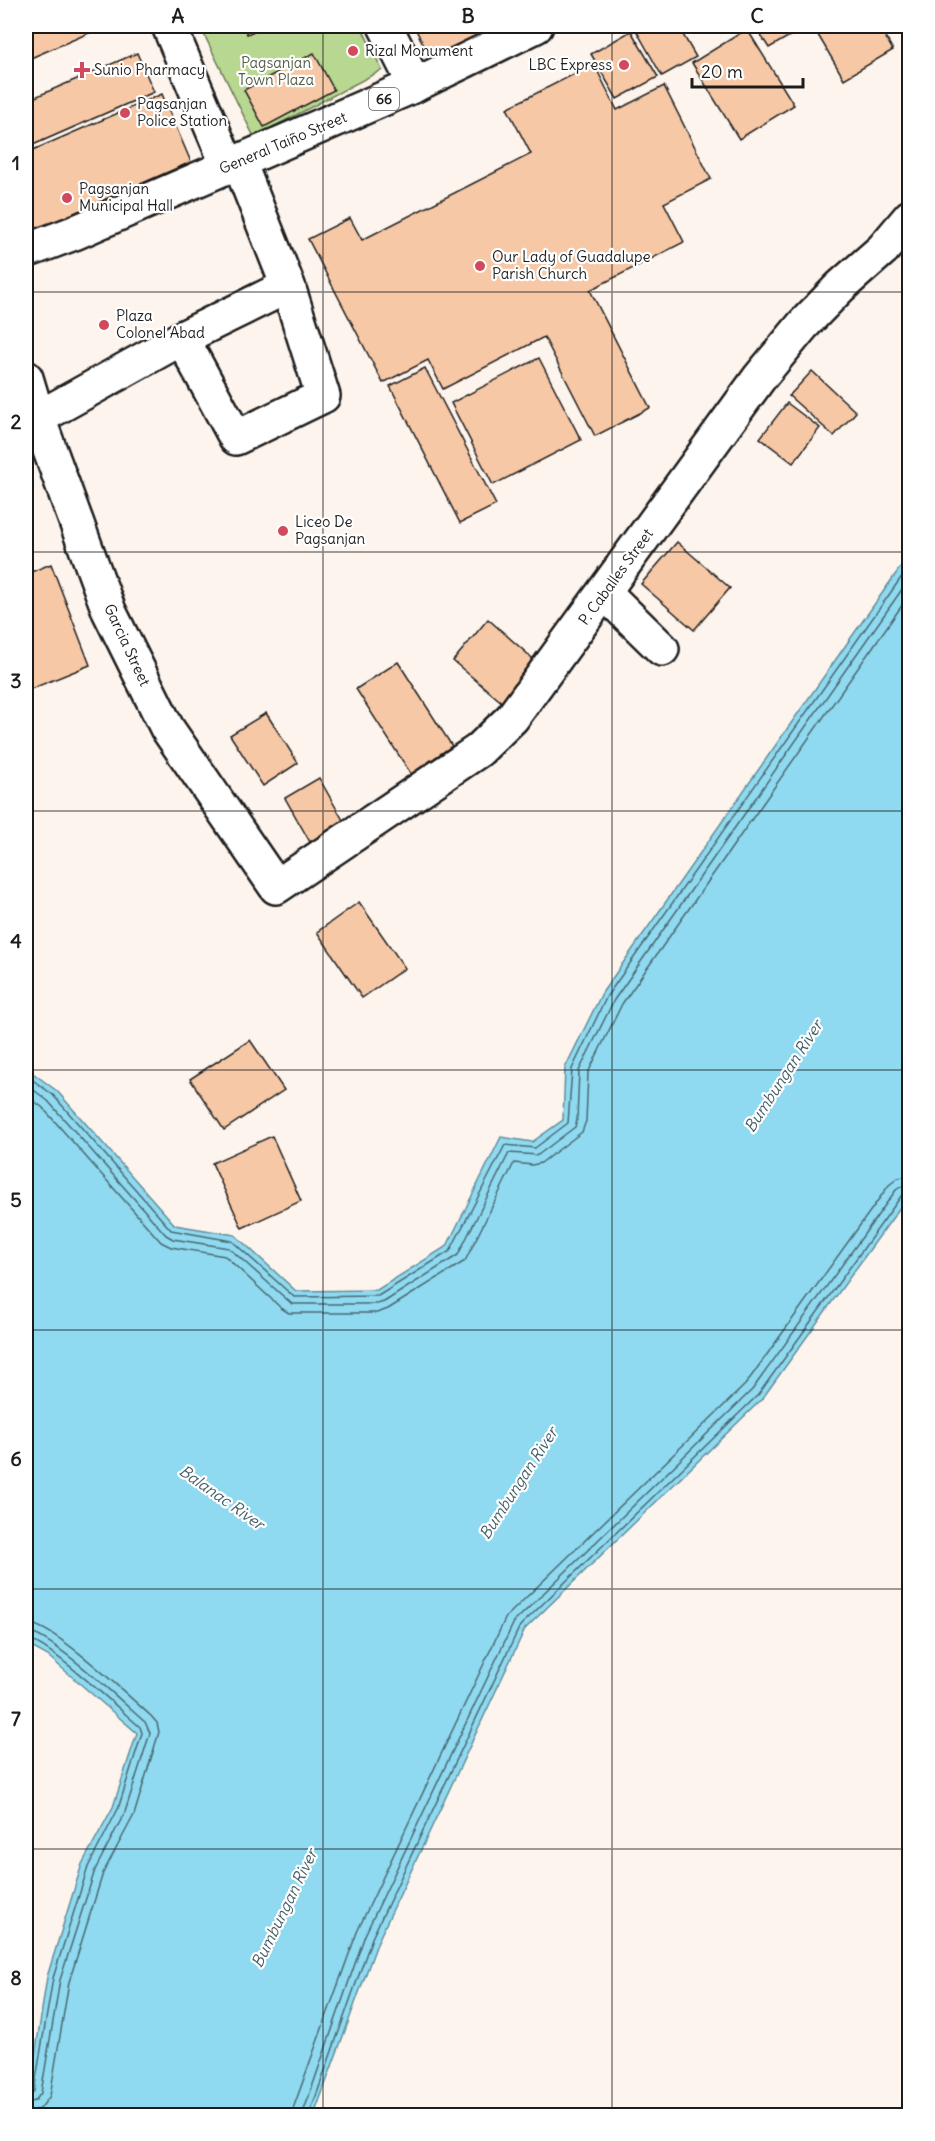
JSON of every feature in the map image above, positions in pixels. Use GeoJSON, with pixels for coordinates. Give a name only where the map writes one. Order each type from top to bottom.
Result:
{"type":"FeatureCollection","features":[{"type":"Feature","properties":{"kind":"street"},"geometry":{"type":"LineString","coordinates":[[169,26],[288,286],[323,396],[236,438],[182,338]]}},
{"type":"Feature","properties":{"kind":"street"},"geometry":{"type":"LineString","coordinates":[[386,26],[415,85]]}},
{"type":"Feature","properties":{"kind":"street","name":"General Taiño Street"},"geometry":{"type":"LineString","coordinates":[[26,251],[74,233],[415,85],[536,26]]}},
{"type":"Feature","properties":{"kind":"street","name":"P. Caballes Street"},"geometry":{"type":"LineString","coordinates":[[276,887],[479,750],[512,718],[760,377],[803,325],[840,287],[883,249],[909,217]]}},
{"type":"Feature","properties":{"kind":"street"},"geometry":{"type":"LineString","coordinates":[[38,418],[182,338],[288,286]]}},
{"type":"Feature","properties":{"kind":"street","name":"Garcia Street"},"geometry":{"type":"LineString","coordinates":[[26,378],[38,418],[109,611],[167,728],[276,887]]}},
{"type":"Feature","properties":{"kind":"street"},"geometry":{"type":"LineString","coordinates":[[605,593],[662,649]]}},
{"type":"Feature","properties":{"kind":"green space","name":"Pagsanjan Town Plaza"},"geometry":{"type":"Polygon","coordinates":[[[200,26],[361,26],[382,70],[254,137],[200,26]]]}},
{"type":"Feature","properties":{"kind":"water"},"geometry":{"type":"Polygon","coordinates":[[[909,555],[909,1195],[762,1399],[525,1629],[378,1941],[314,2115],[26,2115],[47,1977],[82,1864],[113,1807],[137,1733],[48,1656],[26,1644],[26,1068],[57,1091],[175,1225],[235,1235],[296,1291],[377,1290],[447,1246],[501,1137],[532,1142],[563,1120],[565,1068],[602,993],[909,555]]]}},
{"type":"Feature","properties":{"kind":"building"},"geometry":{"type":"Polygon","coordinates":[[[26,26],[102,26],[103,27],[26,60],[26,26]]]}},
{"type":"Feature","properties":{"kind":"building"},"geometry":{"type":"Polygon","coordinates":[[[243,26],[266,26],[247,34],[243,26]]]}},
{"type":"Feature","properties":{"kind":"building"},"geometry":{"type":"Polygon","coordinates":[[[414,26],[491,26],[495,33],[433,63],[414,26]]]}},
{"type":"Feature","properties":{"kind":"building"},"geometry":{"type":"Polygon","coordinates":[[[643,26],[678,26],[696,57],[662,76],[636,30],[643,26]]]}},
{"type":"Feature","properties":{"kind":"building"},"geometry":{"type":"Polygon","coordinates":[[[755,26],[807,26],[769,48],[755,26]]]}},
{"type":"Feature","properties":{"kind":"building"},"geometry":{"type":"Polygon","coordinates":[[[834,26],[879,26],[893,50],[844,79],[818,35],[834,26]]]}},
{"type":"Feature","properties":{"kind":"building"},"geometry":{"type":"Polygon","coordinates":[[[747,29],[794,105],[739,139],[692,63],[747,29]]]}},
{"type":"Feature","properties":{"kind":"building","name":"LBC Express"},"geometry":{"type":"Polygon","coordinates":[[[631,31],[658,77],[617,99],[591,54],[631,31]]]}},
{"type":"Feature","properties":{"kind":"building"},"geometry":{"type":"Polygon","coordinates":[[[137,53],[154,92],[26,148],[26,101],[137,53]]]}},
{"type":"Feature","properties":{"kind":"building"},"geometry":{"type":"Polygon","coordinates":[[[314,53],[334,90],[264,127],[244,90],[314,53]]]}},
{"type":"Feature","properties":{"kind":"building","name":"Our Lady of Guadalupe Parish Church"},"geometry":{"type":"Polygon","coordinates":[[[594,64],[617,110],[664,86],[711,179],[664,203],[684,242],[590,290],[650,408],[595,436],[544,337],[443,389],[428,360],[383,383],[308,239],[350,218],[362,240],[531,154],[507,108],[594,64]]]}},
{"type":"Feature","properties":{"kind":"building","name":"Pagsanjan Municipal Hall"},"geometry":{"type":"Polygon","coordinates":[[[162,94],[191,162],[26,234],[26,153],[162,94]]]}},
{"type":"Feature","properties":{"kind":"building"},"geometry":{"type":"Polygon","coordinates":[[[539,358],[581,440],[493,485],[451,403],[539,358]]]}},
{"type":"Feature","properties":{"kind":"building"},"geometry":{"type":"Polygon","coordinates":[[[425,368],[496,505],[460,523],[390,386],[425,368]]]}},
{"type":"Feature","properties":{"kind":"building"},"geometry":{"type":"Polygon","coordinates":[[[812,371],[856,412],[834,436],[789,396],[812,371]]]}},
{"type":"Feature","properties":{"kind":"building"},"geometry":{"type":"Polygon","coordinates":[[[787,403],[820,428],[793,463],[760,438],[787,403]]]}},
{"type":"Feature","properties":{"kind":"building"},"geometry":{"type":"Polygon","coordinates":[[[677,542],[730,588],[694,630],[641,584],[677,542]]]}},
{"type":"Feature","properties":{"kind":"building"},"geometry":{"type":"Polygon","coordinates":[[[51,564],[90,665],[26,691],[26,574],[51,564]]]}},
{"type":"Feature","properties":{"kind":"building"},"geometry":{"type":"Polygon","coordinates":[[[488,619],[539,664],[504,704],[453,661],[488,619]]]}},
{"type":"Feature","properties":{"kind":"building"},"geometry":{"type":"Polygon","coordinates":[[[398,662],[452,746],[411,774],[356,689],[398,662]]]}},
{"type":"Feature","properties":{"kind":"building"},"geometry":{"type":"Polygon","coordinates":[[[266,713],[298,763],[263,786],[230,735],[266,713]]]}},
{"type":"Feature","properties":{"kind":"building"},"geometry":{"type":"Polygon","coordinates":[[[319,778],[344,822],[310,842],[285,798],[319,778]]]}},
{"type":"Feature","properties":{"kind":"building"},"geometry":{"type":"Polygon","coordinates":[[[359,902],[405,968],[362,998],[317,932],[359,902]]]}},
{"type":"Feature","properties":{"kind":"building"},"geometry":{"type":"Polygon","coordinates":[[[250,1040],[284,1090],[224,1130],[190,1079],[250,1040]]]}},
{"type":"Feature","properties":{"kind":"building"},"geometry":{"type":"Polygon","coordinates":[[[272,1136],[301,1201],[242,1228],[212,1163],[272,1136]]]}},
{"type":"Feature","properties":{"kind":"place","name":"Rizal Monument"},"geometry":{"type":"Point","coordinates":[353,51]}},
{"type":"Feature","properties":{"kind":"place","name":"LBC Express"},"geometry":{"type":"Point","coordinates":[624,65]}},
{"type":"Feature","properties":{"kind":"place","name":"Sunio Pharmacy"},"geometry":{"type":"Point","coordinates":[82,70]}},
{"type":"Feature","properties":{"kind":"place","name":"Pagsanjan Police Station"},"geometry":{"type":"Point","coordinates":[125,113]}},
{"type":"Feature","properties":{"kind":"place","name":"Pagsanjan Municipal Hall"},"geometry":{"type":"Point","coordinates":[67,198]}},
{"type":"Feature","properties":{"kind":"place","name":"Our Lady of Guadalupe Parish Church"},"geometry":{"type":"Point","coordinates":[480,266]}},
{"type":"Feature","properties":{"kind":"place","name":"Plaza Colonel Abad"},"geometry":{"type":"Point","coordinates":[104,325]}},
{"type":"Feature","properties":{"kind":"place","name":"Liceo De Pagsanjan"},"geometry":{"type":"Point","coordinates":[283,531]}},
{"type":"Feature","properties":{"kind":"water label","name":"Bumbungan River"},"geometry":{"type":"Point","coordinates":[783,1076]}},
{"type":"Feature","properties":{"kind":"water label","name":"Bumbungan River"},"geometry":{"type":"Point","coordinates":[518,1483]}},
{"type":"Feature","properties":{"kind":"water label","name":"Balanac River"},"geometry":{"type":"Point","coordinates":[222,1497]}},
{"type":"Feature","properties":{"kind":"water label","name":"Bumbungan River"},"geometry":{"type":"Point","coordinates":[284,1908]}}]}
